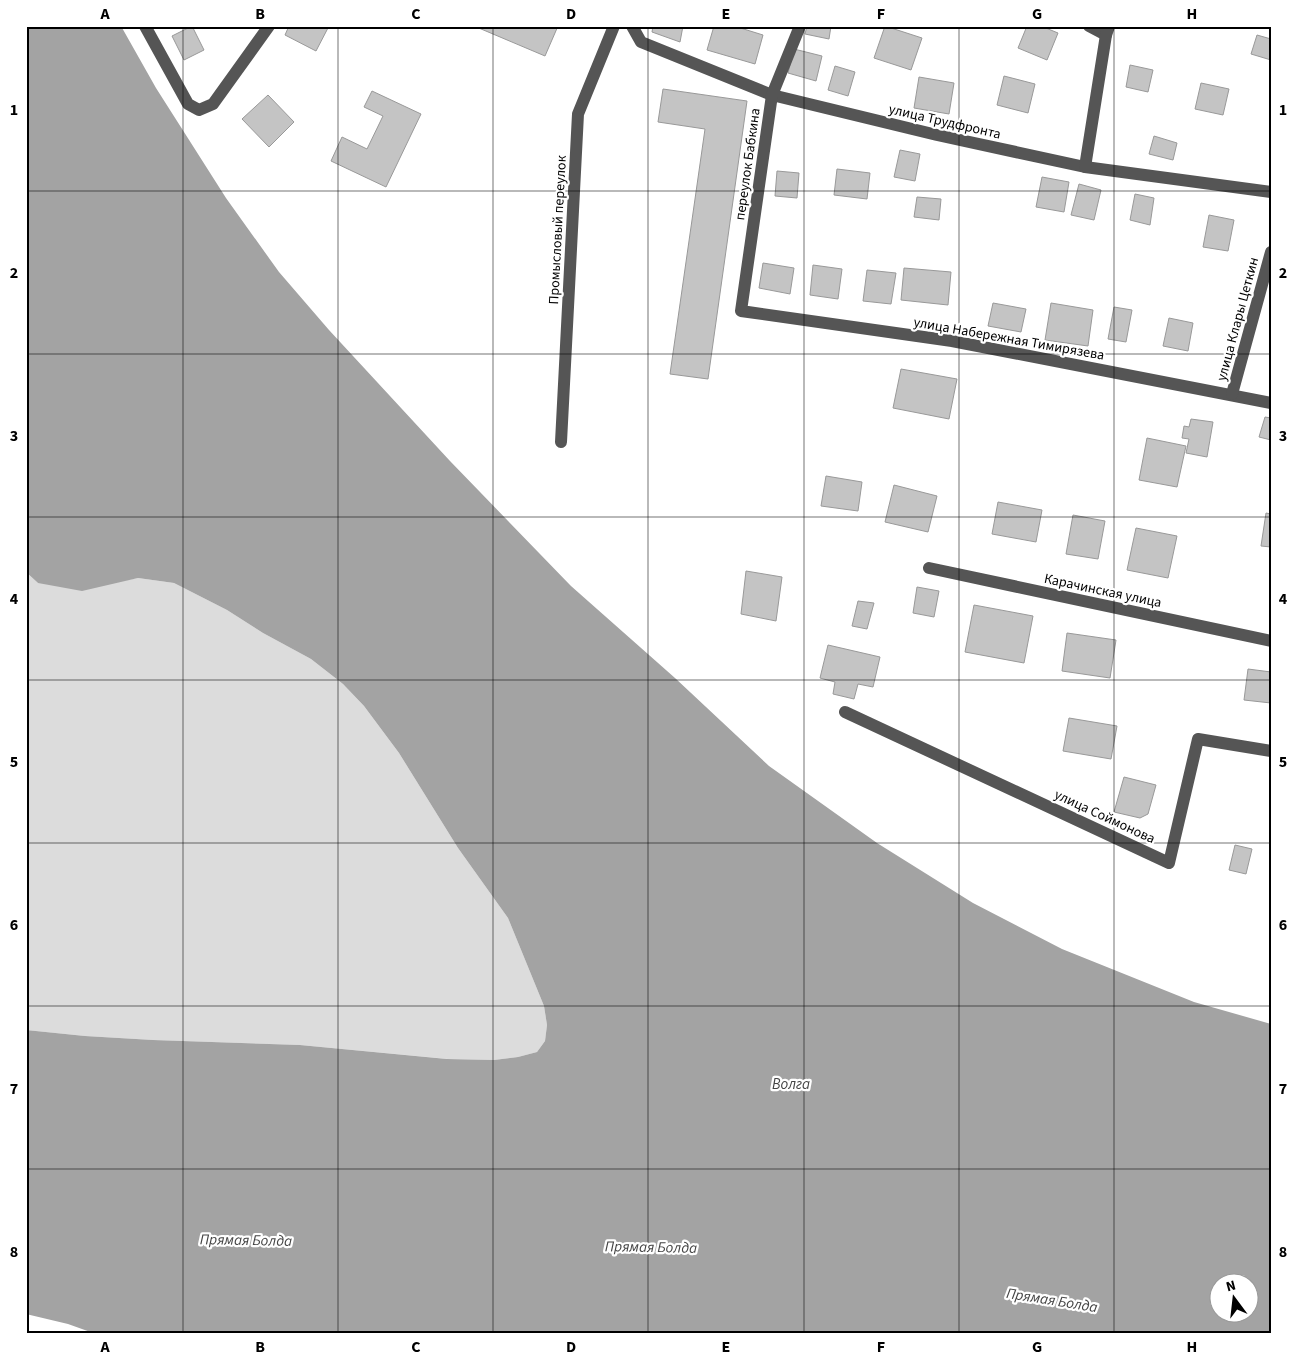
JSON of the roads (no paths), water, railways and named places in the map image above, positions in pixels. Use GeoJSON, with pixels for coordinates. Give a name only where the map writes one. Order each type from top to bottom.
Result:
{"type":"FeatureCollection","features":[{"type":"Feature","properties":{"kind":"street"},"geometry":{"type":"LineString","coordinates":[[145,26],[188,104],[199,110],[213,104],[269,26]]}},
{"type":"Feature","properties":{"kind":"street","name":"Промысловый переулок"},"geometry":{"type":"LineString","coordinates":[[560,442],[578,114],[614,26]]}},
{"type":"Feature","properties":{"kind":"street","name":"улица Трудфронта"},"geometry":{"type":"LineString","coordinates":[[632,26],[641,42],[772,95],[936,135],[1085,167],[1271,192]]}},
{"type":"Feature","properties":{"kind":"street","name":"переулок Бабкина"},"geometry":{"type":"LineString","coordinates":[[741,311],[772,95],[800,26]]}},
{"type":"Feature","properties":{"kind":"street"},"geometry":{"type":"LineString","coordinates":[[1085,167],[1107,31],[1089,26]]}},
{"type":"Feature","properties":{"kind":"street","name":"улица Клары Цеткин"},"geometry":{"type":"LineString","coordinates":[[1232,394],[1271,252]]}},
{"type":"Feature","properties":{"kind":"street","name":"улица Набережная Тимирязева"},"geometry":{"type":"LineString","coordinates":[[741,311],[952,341],[1271,403]]}},
{"type":"Feature","properties":{"kind":"street","name":"Карачинская улица"},"geometry":{"type":"LineString","coordinates":[[929,568],[1271,641]]}},
{"type":"Feature","properties":{"kind":"street","name":"улица Соймонова"},"geometry":{"type":"LineString","coordinates":[[845,712],[1169,863],[1198,739],[1271,751]]}},
{"type":"Feature","properties":{"kind":"water","name":"Волга"},"geometry":{"type":"Polygon","coordinates":[[[26,26],[121,26],[156,88],[226,198],[279,272],[329,330],[450,461],[571,586],[675,678],[769,766],[877,843],[973,903],[1062,949],[1194,1002],[1271,1024],[1271,1334],[96,1334],[68,1324],[26,1314],[26,1030],[153,1040],[300,1045],[447,1059],[494,1060],[537,1052],[545,1041],[547,1025],[544,1006],[508,918],[458,848],[399,753],[364,706],[343,684],[311,659],[263,633],[227,610],[174,583],[138,578],[82,591],[38,583],[26,572],[26,26]]]}},
{"type":"Feature","properties":{"kind":"water label","name":"Прямая Болда"},"geometry":{"type":"Point","coordinates":[246,1240]}},
{"type":"Feature","properties":{"kind":"water label","name":"Прямая Болда"},"geometry":{"type":"Point","coordinates":[651,1247]}},
{"type":"Feature","properties":{"kind":"water label","name":"Прямая Болда"},"geometry":{"type":"Point","coordinates":[1052,1300]}}]}
